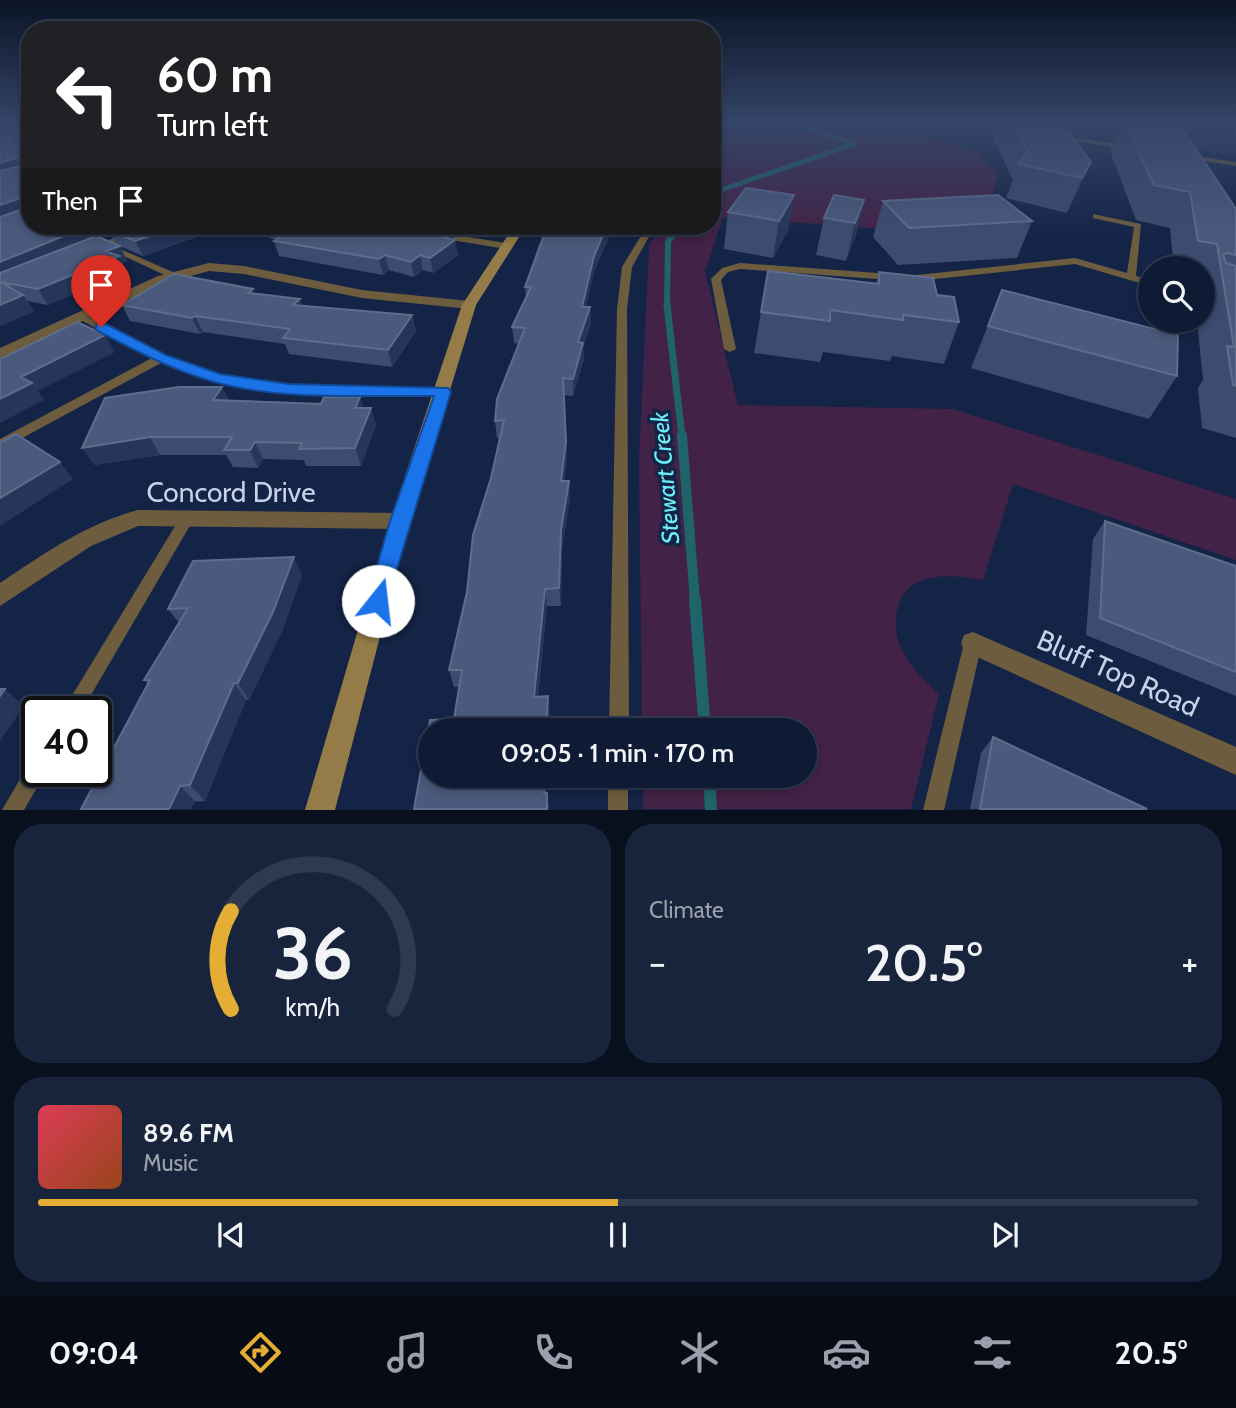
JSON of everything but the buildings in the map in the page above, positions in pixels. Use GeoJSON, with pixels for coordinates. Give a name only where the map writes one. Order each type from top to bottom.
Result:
{"type":"FeatureCollection","features":[{"type":"Feature","properties":{"kind":"street"},"geometry":{"type":"LineString","coordinates":[[320,810],[400,521],[470,305],[514,235]]}},
{"type":"Feature","properties":{"kind":"street"},"geometry":{"type":"LineString","coordinates":[[0,354],[172,275],[194,268],[222,267],[362,294],[470,305]]}},
{"type":"Feature","properties":{"kind":"street","name":"Concord Drive"},"geometry":{"type":"LineString","coordinates":[[0,596],[78,543],[120,522],[138,518],[400,521]]}},
{"type":"Feature","properties":{"kind":"street","name":"Bluff Top Road"},"geometry":{"type":"LineString","coordinates":[[973,643],[1236,761]]}},
{"type":"Feature","properties":{"kind":"lane"},"geometry":{"type":"LineString","coordinates":[[1215,161],[1236,164]]}},
{"type":"Feature","properties":{"kind":"lane"},"geometry":{"type":"LineString","coordinates":[[1097,216],[1138,226],[1130,278]]}},
{"type":"Feature","properties":{"kind":"lane"},"geometry":{"type":"LineString","coordinates":[[93,250],[124,235]]}},
{"type":"Feature","properties":{"kind":"lane"},"geometry":{"type":"LineString","coordinates":[[434,235],[506,246]]}},
{"type":"Feature","properties":{"kind":"lane"},"geometry":{"type":"LineString","coordinates":[[619,718],[622,309],[628,267],[646,235]]}},
{"type":"Feature","properties":{"kind":"lane"},"geometry":{"type":"LineString","coordinates":[[104,245],[172,275]]}},
{"type":"Feature","properties":{"kind":"lane"},"geometry":{"type":"LineString","coordinates":[[730,349],[716,278],[725,270],[756,266],[934,277],[1075,261],[1138,280]]}},
{"type":"Feature","properties":{"kind":"lane"},"geometry":{"type":"LineString","coordinates":[[81,316],[161,358],[218,378],[276,387],[443,392]]}},
{"type":"Feature","properties":{"kind":"lane"},"geometry":{"type":"LineString","coordinates":[[0,445],[161,358]]}},
{"type":"Feature","properties":{"kind":"lane"},"geometry":{"type":"LineString","coordinates":[[81,696],[188,517]]}},
{"type":"Feature","properties":{"kind":"lane"},"geometry":{"type":"LineString","coordinates":[[933,810],[973,643]]}},
{"type":"Feature","properties":{"kind":"lane"},"geometry":{"type":"LineString","coordinates":[[12,810],[26,787]]}},
{"type":"Feature","properties":{"kind":"lane"},"geometry":{"type":"LineString","coordinates":[[618,788],[618,810]]}},
{"type":"Feature","properties":{"kind":"shaded area"},"geometry":{"type":"Polygon","coordinates":[[[721,161],[986,161],[998,175],[988,210],[949,226],[870,228],[723,217],[721,223],[721,161]]]}},
{"type":"Feature","properties":{"kind":"shaded area"},"geometry":{"type":"Polygon","coordinates":[[[656,235],[717,235],[705,272],[738,405],[953,409],[1236,499],[1236,560],[1013,484],[983,580],[944,576],[919,582],[909,588],[897,611],[896,630],[901,648],[913,667],[939,694],[911,809],[643,809],[643,788],[817,788],[817,718],[642,718],[639,462],[649,245],[656,235]]]}},
{"type":"Feature","properties":{"kind":"waterway","name":"Stewart Creek"},"geometry":{"type":"LineString","coordinates":[[721,190],[805,161]]}},
{"type":"Feature","properties":{"kind":"waterway","name":"Stewart Creek"},"geometry":{"type":"LineString","coordinates":[[667,305],[668,242],[672,235]]}},
{"type":"Feature","properties":{"kind":"waterway","name":"Stewart Creek"},"geometry":{"type":"LineString","coordinates":[[667,305],[682,437]]}},
{"type":"Feature","properties":{"kind":"waterway","name":"Stewart Creek"},"geometry":{"type":"LineString","coordinates":[[682,435],[695,601]]}},
{"type":"Feature","properties":{"kind":"waterway","name":"Stewart Creek"},"geometry":{"type":"LineString","coordinates":[[695,600],[704,718]]}},
{"type":"Feature","properties":{"kind":"waterway","name":"Stewart Creek"},"geometry":{"type":"LineString","coordinates":[[710,788],[711,810]]}},
{"type":"Feature","properties":{"kind":"route"},"geometry":{"type":"LineString","coordinates":[[101,327],[189,370],[249,384],[330,391],[443,392],[400,521],[378,601]]}}]}
